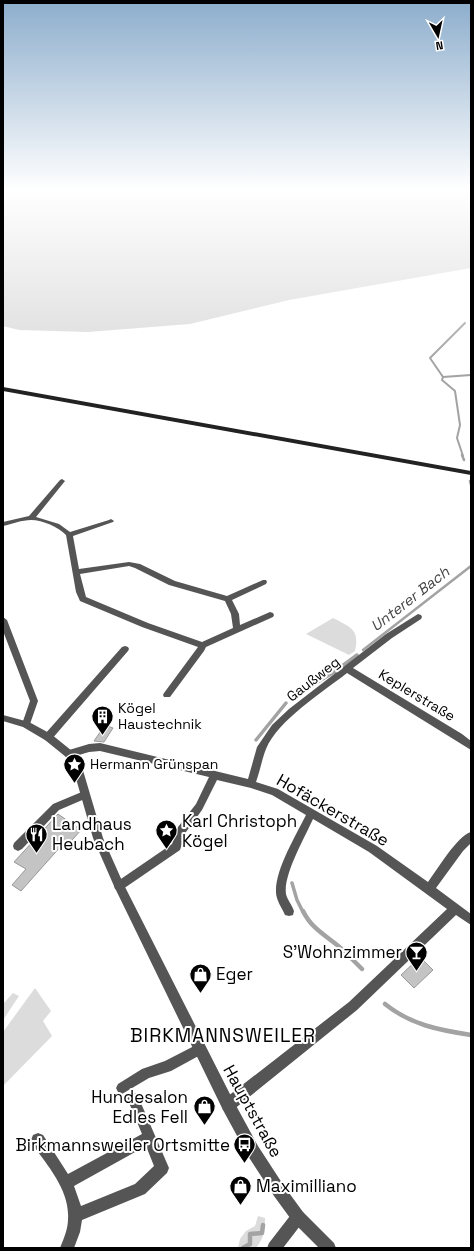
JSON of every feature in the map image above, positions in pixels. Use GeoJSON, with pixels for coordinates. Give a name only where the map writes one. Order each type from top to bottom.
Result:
{"type":"FeatureCollection","features":[{"type":"Feature","properties":{"kind":"main road"},"geometry":{"type":"LineString","coordinates":[[3,389],[471,473]]}},
{"type":"Feature","properties":{"kind":"street"},"geometry":{"type":"LineString","coordinates":[[31,518],[62,481]]}},
{"type":"Feature","properties":{"kind":"street"},"geometry":{"type":"LineString","coordinates":[[3,524],[31,518],[65,529],[69,535],[80,592],[83,599],[145,625],[202,645],[270,615]]}},
{"type":"Feature","properties":{"kind":"street"},"geometry":{"type":"LineString","coordinates":[[69,535],[111,521]]}},
{"type":"Feature","properties":{"kind":"street"},"geometry":{"type":"LineString","coordinates":[[76,572],[129,564],[137,566],[172,584],[228,599],[263,582]]}},
{"type":"Feature","properties":{"kind":"street"},"geometry":{"type":"LineString","coordinates":[[228,599],[235,614],[237,629]]}},
{"type":"Feature","properties":{"kind":"street","name":"Gaußweg"},"geometry":{"type":"LineString","coordinates":[[251,784],[262,747],[275,726],[389,636],[418,617]]}},
{"type":"Feature","properties":{"kind":"street"},"geometry":{"type":"LineString","coordinates":[[3,620],[34,701],[26,724]]}},
{"type":"Feature","properties":{"kind":"street"},"geometry":{"type":"LineString","coordinates":[[167,695],[201,649],[202,645]]}},
{"type":"Feature","properties":{"kind":"street"},"geometry":{"type":"LineString","coordinates":[[48,737],[125,649]]}},
{"type":"Feature","properties":{"kind":"street","name":"Keplerstraße"},"geometry":{"type":"LineString","coordinates":[[348,669],[459,736],[471,746]]}},
{"type":"Feature","properties":{"kind":"street","name":"Hauptstraße"},"geometry":{"type":"LineString","coordinates":[[3,718],[26,724],[48,737],[69,754],[77,767],[84,795],[98,838],[228,1106],[253,1151],[279,1191],[298,1217],[329,1248]]}},
{"type":"Feature","properties":{"kind":"street","name":"Hofäckerstraße"},"geometry":{"type":"LineString","coordinates":[[69,754],[89,748],[100,747],[119,750],[214,776],[251,784],[275,792],[373,849],[471,920]]}},
{"type":"Feature","properties":{"kind":"street"},"geometry":{"type":"LineString","coordinates":[[120,886],[176,847],[182,830],[199,807],[214,776]]}},
{"type":"Feature","properties":{"kind":"street"},"geometry":{"type":"LineString","coordinates":[[18,846],[56,807],[84,795]]}},
{"type":"Feature","properties":{"kind":"street"},"geometry":{"type":"LineString","coordinates":[[289,911],[281,894],[281,887],[286,870],[311,814]]}},
{"type":"Feature","properties":{"kind":"street"},"geometry":{"type":"LineString","coordinates":[[428,889],[459,848],[471,836]]}},
{"type":"Feature","properties":{"kind":"street"},"geometry":{"type":"LineString","coordinates":[[228,1106],[353,1006],[456,908]]}},
{"type":"Feature","properties":{"kind":"street"},"geometry":{"type":"LineString","coordinates":[[122,1088],[146,1073],[167,1066],[200,1049]]}},
{"type":"Feature","properties":{"kind":"street"},"geometry":{"type":"LineString","coordinates":[[77,1215],[140,1189],[162,1168],[134,1098]]}},
{"type":"Feature","properties":{"kind":"street"},"geometry":{"type":"LineString","coordinates":[[66,1183],[150,1137]]}},
{"type":"Feature","properties":{"kind":"street"},"geometry":{"type":"LineString","coordinates":[[38,1140],[66,1183],[74,1199],[77,1215],[74,1236],[67,1248]]}},
{"type":"Feature","properties":{"kind":"street"},"geometry":{"type":"LineString","coordinates":[[274,1248],[298,1217]]}},
{"type":"Feature","properties":{"kind":"shaded area"},"geometry":{"type":"Polygon","coordinates":[[[3,248],[471,248],[471,268],[289,300],[190,324],[88,332],[19,330],[3,326],[3,248]]]}},
{"type":"Feature","properties":{"kind":"shaded area"},"geometry":{"type":"Polygon","coordinates":[[[333,618],[349,627],[355,633],[355,651],[349,655],[306,634],[333,618]]]}},
{"type":"Feature","properties":{"kind":"shaded area"},"geometry":{"type":"Polygon","coordinates":[[[35,988],[51,1011],[43,1021],[52,1036],[3,1086],[3,1032],[35,988]]]}},
{"type":"Feature","properties":{"kind":"shaded area"},"geometry":{"type":"Polygon","coordinates":[[[13,993],[19,996],[3,1020],[3,1004],[13,993]]]}},
{"type":"Feature","properties":{"kind":"shaded area"},"geometry":{"type":"Polygon","coordinates":[[[258,1216],[265,1218],[264,1234],[261,1241],[256,1248],[238,1248],[240,1239],[246,1231],[255,1226],[258,1216]]]}},
{"type":"Feature","properties":{"kind":"building","name":"Kögel Haustechnik"},"geometry":{"type":"Polygon","coordinates":[[[105,725],[113,728],[104,742],[94,741],[105,725]]]}},
{"type":"Feature","properties":{"kind":"building","name":"Landhaus Heubach"},"geometry":{"type":"Polygon","coordinates":[[[58,814],[81,830],[66,847],[62,845],[21,891],[12,885],[26,869],[14,862],[58,814]]]}},
{"type":"Feature","properties":{"kind":"building","name":"S'Wohnzimmer"},"geometry":{"type":"Polygon","coordinates":[[[420,957],[433,970],[414,988],[401,975],[420,957]]]}},
{"type":"Feature","properties":{"kind":"waterway","name":"Unterer Bach"},"geometry":{"type":"LineString","coordinates":[[443,377],[430,358],[465,323]]}},
{"type":"Feature","properties":{"kind":"waterway"},"geometry":{"type":"LineString","coordinates":[[443,377],[471,375]]}},
{"type":"Feature","properties":{"kind":"waterway","name":"Unterer Bach"},"geometry":{"type":"LineString","coordinates":[[443,377],[442,380],[455,391],[460,425],[457,438],[463,456]]}},
{"type":"Feature","properties":{"kind":"waterway","name":"Unterer Bach"},"geometry":{"type":"LineString","coordinates":[[462,455],[464,460]]}},
{"type":"Feature","properties":{"kind":"waterway","name":"Unterer Bach"},"geometry":{"type":"LineString","coordinates":[[470,481],[471,485]]}},
{"type":"Feature","properties":{"kind":"waterway","name":"Unterer Bach"},"geometry":{"type":"LineString","coordinates":[[363,650],[471,566]]}},
{"type":"Feature","properties":{"kind":"waterway","name":"Unterer Bach"},"geometry":{"type":"LineString","coordinates":[[298,694],[334,672],[357,655]]}},
{"type":"Feature","properties":{"kind":"waterway","name":"Unterer Bach"},"geometry":{"type":"LineString","coordinates":[[256,740],[286,703]]}},
{"type":"Feature","properties":{"kind":"waterway","name":"Unterer Bach"},"geometry":{"type":"LineString","coordinates":[[292,883],[297,900],[303,912]]}},
{"type":"Feature","properties":{"kind":"waterway","name":"Unterer Bach"},"geometry":{"type":"LineString","coordinates":[[303,911],[316,928],[344,951],[362,969]]}},
{"type":"Feature","properties":{"kind":"waterway","name":"Unterer Bach"},"geometry":{"type":"LineString","coordinates":[[385,1004],[405,1017],[426,1026],[471,1035]]}},
{"type":"Feature","properties":{"kind":"waterway"},"geometry":{"type":"LineString","coordinates":[[243,1248],[250,1244],[250,1234],[262,1233],[263,1225]]}},
{"type":"Feature","properties":{"kind":"place","name":"Kögel Haustechnik"},"geometry":{"type":"Point","coordinates":[102,736]}},
{"type":"Feature","properties":{"kind":"place","name":"Hermann Grünspan"},"geometry":{"type":"Point","coordinates":[74,784]}},
{"type":"Feature","properties":{"kind":"place","name":"Karl Christoph Kögel"},"geometry":{"type":"Point","coordinates":[167,850]}},
{"type":"Feature","properties":{"kind":"place","name":"Landhaus Heubach"},"geometry":{"type":"Point","coordinates":[37,854]}},
{"type":"Feature","properties":{"kind":"place","name":"S'Wohnzimmer"},"geometry":{"type":"Point","coordinates":[417,972]}},
{"type":"Feature","properties":{"kind":"place","name":"Eger"},"geometry":{"type":"Point","coordinates":[201,994]}},
{"type":"Feature","properties":{"kind":"place","name":"Hundesalon Edles Fell"},"geometry":{"type":"Point","coordinates":[204,1126]}},
{"type":"Feature","properties":{"kind":"place","name":"Birkmannsweiler Ortsmitte"},"geometry":{"type":"Point","coordinates":[245,1164]}},
{"type":"Feature","properties":{"kind":"place","name":"Maximilliano"},"geometry":{"type":"Point","coordinates":[241,1206]}},
{"type":"Feature","properties":{"kind":"district","name":"BIRKMANNSWEILER"},"geometry":{"type":"Point","coordinates":[223,1035]}}]}
